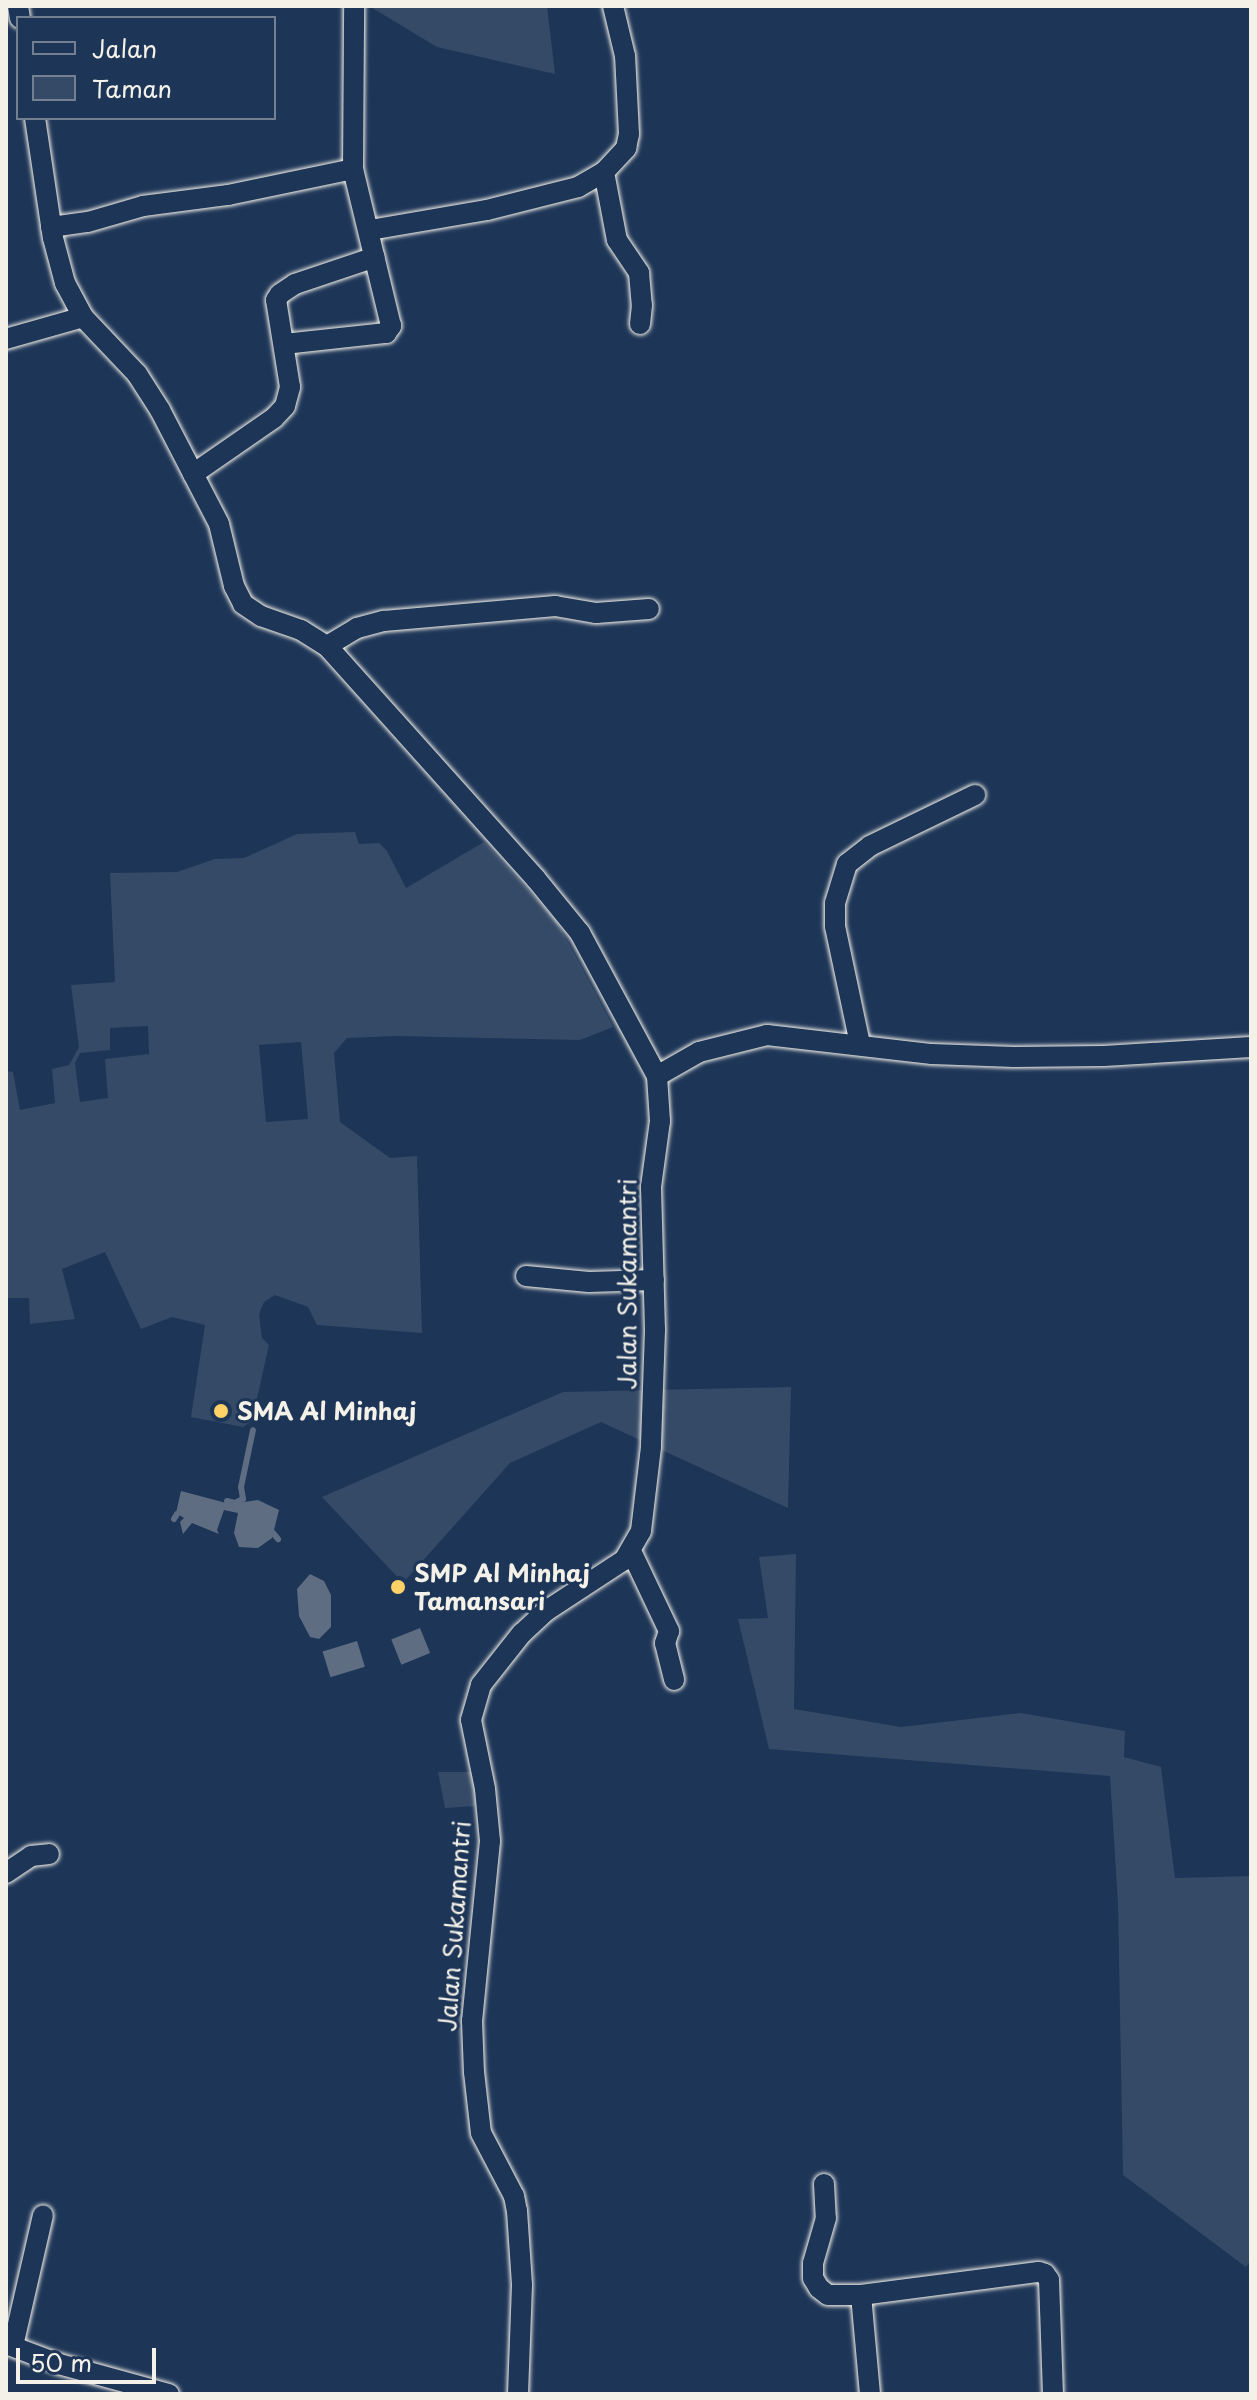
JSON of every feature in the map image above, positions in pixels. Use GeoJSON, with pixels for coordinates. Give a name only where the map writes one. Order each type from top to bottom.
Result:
{"type":"FeatureCollection","features":[{"type":"Feature","properties":{"kind":"street"},"geometry":{"type":"LineString","coordinates":[[284,344],[389,331],[391,324],[353,169],[354,6]]}},
{"type":"Feature","properties":{"kind":"street"},"geometry":{"type":"LineString","coordinates":[[370,230],[487,210],[578,187],[604,172],[626,148],[629,134],[625,56],[613,6]]}},
{"type":"Feature","properties":{"kind":"street","name":"Jalan Sukamantri"},"geometry":{"type":"LineString","coordinates":[[35,120],[51,227],[65,283],[83,317],[149,391],[219,524],[234,586],[243,604],[261,616],[301,630],[327,646],[580,933],[657,1076],[660,1121],[651,1187],[654,1280],[651,1447],[641,1531],[631,1551],[610,1571],[546,1611],[522,1633],[481,1685],[471,1720],[485,1789],[490,1841],[472,2021],[474,2072],[481,2133],[510,2187],[517,2211],[522,2285],[518,2394]]}},
{"type":"Feature","properties":{"kind":"street"},"geometry":{"type":"LineString","coordinates":[[51,227],[88,222],[143,206],[228,195],[353,169]]}},
{"type":"Feature","properties":{"kind":"street"},"geometry":{"type":"LineString","coordinates":[[604,172],[617,240],[639,273],[640,324]]}},
{"type":"Feature","properties":{"kind":"street"},"geometry":{"type":"LineString","coordinates":[[193,474],[283,410],[290,387],[276,300],[280,294],[295,284],[375,257]]}},
{"type":"Feature","properties":{"kind":"street"},"geometry":{"type":"LineString","coordinates":[[6,339],[83,317]]}},
{"type":"Feature","properties":{"kind":"street"},"geometry":{"type":"LineString","coordinates":[[327,646],[357,628],[384,621],[555,606],[596,613],[649,609]]}},
{"type":"Feature","properties":{"kind":"street"},"geometry":{"type":"LineString","coordinates":[[860,1044],[835,926],[835,903],[847,864],[870,846],[975,795]]}},
{"type":"Feature","properties":{"kind":"street"},"geometry":{"type":"LineString","coordinates":[[657,1076],[699,1052],[755,1037],[860,1044],[932,1054],[1014,1057],[1104,1056],[1251,1047]]}},
{"type":"Feature","properties":{"kind":"street"},"geometry":{"type":"LineString","coordinates":[[526,1276],[589,1282],[654,1280]]}},
{"type":"Feature","properties":{"kind":"street"},"geometry":{"type":"LineString","coordinates":[[631,1551],[669,1631],[665,1643],[674,1680]]}},
{"type":"Feature","properties":{"kind":"street"},"geometry":{"type":"LineString","coordinates":[[6,1873],[31,1856],[49,1854]]}},
{"type":"Feature","properties":{"kind":"street"},"geometry":{"type":"LineString","coordinates":[[824,2184],[826,2218],[813,2263],[813,2278],[828,2295],[861,2295],[1045,2274],[1049,2280],[1053,2394]]}},
{"type":"Feature","properties":{"kind":"street"},"geometry":{"type":"LineString","coordinates":[[43,2215],[10,2345],[59,2364],[169,2394]]}},
{"type":"Feature","properties":{"kind":"street"},"geometry":{"type":"LineString","coordinates":[[861,2295],[870,2394]]}},
{"type":"Feature","properties":{"kind":"green space"},"geometry":{"type":"Polygon","coordinates":[[[369,6],[547,6],[555,74],[437,47],[369,6]]]}},
{"type":"Feature","properties":{"kind":"green space"},"geometry":{"type":"Polygon","coordinates":[[[355,832],[359,844],[379,843],[387,851],[406,888],[484,842],[556,920],[613,1027],[580,1040],[396,1036],[347,1038],[334,1053],[340,1122],[390,1158],[417,1156],[422,1333],[317,1325],[308,1307],[275,1295],[264,1302],[259,1314],[262,1338],[269,1345],[252,1421],[243,1427],[191,1417],[205,1325],[172,1317],[141,1329],[105,1252],[62,1269],[75,1319],[30,1324],[29,1298],[6,1298],[6,1071],[13,1072],[20,1110],[55,1103],[52,1069],[69,1065],[79,1047],[71,985],[115,982],[110,873],[177,872],[215,859],[244,858],[297,834],[355,832]],[[148,1026],[110,1028],[110,1050],[80,1053],[75,1063],[80,1102],[108,1098],[105,1059],[149,1054],[148,1026]],[[301,1042],[259,1045],[266,1122],[308,1119],[301,1042]]]}},
{"type":"Feature","properties":{"kind":"green space"},"geometry":{"type":"Polygon","coordinates":[[[791,1387],[788,1508],[601,1422],[510,1463],[403,1583],[322,1497],[563,1392],[791,1387]]]}},
{"type":"Feature","properties":{"kind":"green space"},"geometry":{"type":"Polygon","coordinates":[[[796,1554],[794,1709],[901,1727],[1021,1713],[1125,1731],[1124,1757],[1161,1767],[1175,1878],[1251,1876],[1251,2260],[1246,2267],[1123,2175],[1118,1904],[1110,1776],[769,1749],[738,1619],[768,1618],[759,1557],[796,1554]]]}},
{"type":"Feature","properties":{"kind":"green space"},"geometry":{"type":"Polygon","coordinates":[[[438,1772],[473,1772],[476,1806],[445,1808],[438,1772]]]}},
{"type":"Feature","properties":{"kind":"shaded area"},"geometry":{"type":"Polygon","coordinates":[[[181,1491],[230,1504],[258,1500],[279,1510],[272,1538],[258,1548],[239,1547],[234,1533],[238,1513],[224,1510],[217,1530],[219,1534],[192,1523],[183,1534],[180,1522],[184,1518],[176,1513],[181,1491]]]}},
{"type":"Feature","properties":{"kind":"shaded area"},"geometry":{"type":"Polygon","coordinates":[[[310,1574],[324,1581],[331,1595],[331,1627],[319,1639],[310,1637],[299,1616],[297,1589],[310,1574]]]}},
{"type":"Feature","properties":{"kind":"shaded area"},"geometry":{"type":"Polygon","coordinates":[[[420,1628],[430,1653],[401,1665],[391,1640],[420,1628]]]}},
{"type":"Feature","properties":{"kind":"shaded area"},"geometry":{"type":"Polygon","coordinates":[[[357,1641],[365,1667],[330,1677],[323,1652],[357,1641]]]}},
{"type":"Feature","properties":{"kind":"waterway"},"geometry":{"type":"LineString","coordinates":[[227,1501],[235,1503],[243,1499],[241,1487],[253,1430]]}},
{"type":"Feature","properties":{"kind":"waterway"},"geometry":{"type":"LineString","coordinates":[[174,1519],[177,1514]]}},
{"type":"Feature","properties":{"kind":"waterway"},"geometry":{"type":"LineString","coordinates":[[273,1533],[278,1539]]}},
{"type":"Feature","properties":{"kind":"place","name":"SMA Al Minhaj"},"geometry":{"type":"Point","coordinates":[221,1411]}},
{"type":"Feature","properties":{"kind":"place","name":"SMP Al Minhaj Tamansari"},"geometry":{"type":"Point","coordinates":[398,1587]}}]}
